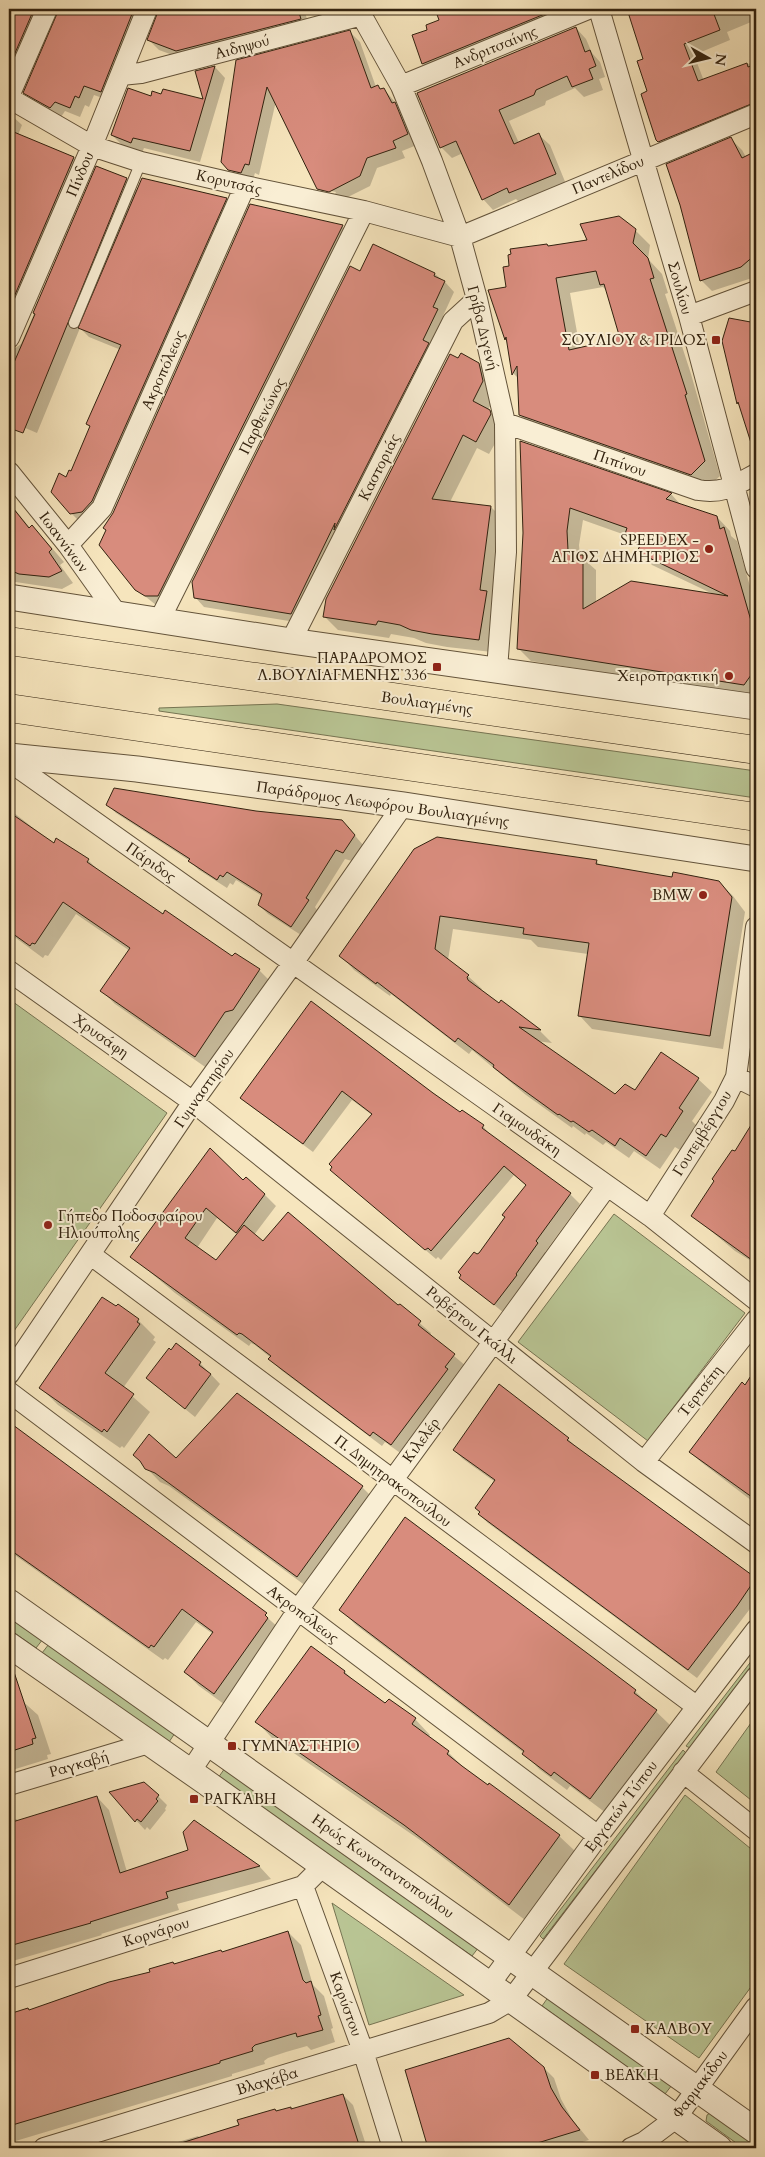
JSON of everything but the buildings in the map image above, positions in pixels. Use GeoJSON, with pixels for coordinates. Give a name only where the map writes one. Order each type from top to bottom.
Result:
{"type":"FeatureCollection","features":[{"type":"Feature","properties":{"kind":"main road","name":"Βουλιαγμένης"},"geometry":{"type":"LineString","coordinates":[[9,641],[756,750]]}},
{"type":"Feature","properties":{"kind":"main road"},"geometry":{"type":"LineString","coordinates":[[9,708],[756,817]]}},
{"type":"Feature","properties":{"kind":"street"},"geometry":{"type":"LineString","coordinates":[[9,97],[46,9]]}},
{"type":"Feature","properties":{"kind":"street","name":"Πίνδου"},"geometry":{"type":"LineString","coordinates":[[9,338],[92,146],[147,9]]}},
{"type":"Feature","properties":{"kind":"street","name":"Ανδριτσαίνης"},"geometry":{"type":"LineString","coordinates":[[401,86],[588,9]]}},
{"type":"Feature","properties":{"kind":"street","name":"Σουλίου"},"geometry":{"type":"LineString","coordinates":[[599,9],[689,316],[756,568]]}},
{"type":"Feature","properties":{"kind":"street","name":"Αιδηψού"},"geometry":{"type":"LineString","coordinates":[[121,75],[141,74],[360,12]]}},
{"type":"Feature","properties":{"kind":"street","name":"Γρίβα Διγενή"},"geometry":{"type":"LineString","coordinates":[[360,12],[401,86],[460,237],[477,299],[505,423],[506,552],[497,669]]}},
{"type":"Feature","properties":{"kind":"street","name":"Κορυτσάς"},"geometry":{"type":"LineString","coordinates":[[9,97],[92,146],[141,162],[364,211],[460,237]]}},
{"type":"Feature","properties":{"kind":"street","name":"Παντελίδου"},"geometry":{"type":"LineString","coordinates":[[460,237],[756,114]]}},
{"type":"Feature","properties":{"kind":"street","name":"Ακροπόλεως"},"geometry":{"type":"LineString","coordinates":[[68,545],[102,508],[245,186]]}},
{"type":"Feature","properties":{"kind":"street","name":"Παρθενώνος"},"geometry":{"type":"LineString","coordinates":[[159,620],[364,211]]}},
{"type":"Feature","properties":{"kind":"street"},"geometry":{"type":"LineString","coordinates":[[689,316],[756,291]]}},
{"type":"Feature","properties":{"kind":"street","name":"Καστοριάς"},"geometry":{"type":"LineString","coordinates":[[291,641],[453,320],[477,299]]}},
{"type":"Feature","properties":{"kind":"street","name":"Πιπίνου"},"geometry":{"type":"LineString","coordinates":[[505,423],[698,490],[715,492],[725,490],[756,474]]}},
{"type":"Feature","properties":{"kind":"street","name":"Ιωαννίνων"},"geometry":{"type":"LineString","coordinates":[[9,472],[68,545],[117,614]]}},
{"type":"Feature","properties":{"kind":"street"},"geometry":{"type":"LineString","coordinates":[[9,597],[291,641],[756,707]]}},
{"type":"Feature","properties":{"kind":"street","name":"Παράδρομος Λεωφόρου Βουλιαγμένης"},"geometry":{"type":"LineString","coordinates":[[9,756],[136,769],[403,805],[756,859]]}},
{"type":"Feature","properties":{"kind":"street","name":"Πάριδος"},"geometry":{"type":"LineString","coordinates":[[9,761],[293,963]]}},
{"type":"Feature","properties":{"kind":"street","name":"Γυμναστηρίου"},"geometry":{"type":"LineString","coordinates":[[9,1374],[193,1102],[403,805]]}},
{"type":"Feature","properties":{"kind":"street","name":"Γουτεμβέργιου"},"geometry":{"type":"LineString","coordinates":[[650,1216],[724,1101],[736,1077],[756,927]]}},
{"type":"Feature","properties":{"kind":"street","name":"Γιαμουδάκη"},"geometry":{"type":"LineString","coordinates":[[293,963],[650,1216],[756,1300]]}},
{"type":"Feature","properties":{"kind":"street","name":"Χρυσάφη"},"geometry":{"type":"LineString","coordinates":[[9,971],[193,1102]]}},
{"type":"Feature","properties":{"kind":"street"},"geometry":{"type":"LineString","coordinates":[[736,1077],[756,1087]]}},
{"type":"Feature","properties":{"kind":"street","name":"Ροβέρτου Γκάλλι"},"geometry":{"type":"LineString","coordinates":[[193,1102],[644,1462],[756,1543]]}},
{"type":"Feature","properties":{"kind":"street","name":"Κιλελέρ"},"geometry":{"type":"LineString","coordinates":[[190,1772],[298,1610],[391,1480],[608,1186]]}},
{"type":"Feature","properties":{"kind":"street","name":"Π. Δημητρακοπούλου"},"geometry":{"type":"LineString","coordinates":[[91,1255],[696,1706]]}},
{"type":"Feature","properties":{"kind":"street","name":"Τερτσέτη"},"geometry":{"type":"LineString","coordinates":[[644,1462],[756,1320]]}},
{"type":"Feature","properties":{"kind":"street","name":"Ακροπόλεως"},"geometry":{"type":"LineString","coordinates":[[9,1392],[598,1836]]}},
{"type":"Feature","properties":{"kind":"street","name":"Ηρώς Κωνσταντοπούλου"},"geometry":{"type":"LineString","coordinates":[[9,1602],[756,2131]]}},
{"type":"Feature","properties":{"kind":"street","name":"Εργατών Τύπου"},"geometry":{"type":"LineString","coordinates":[[490,1984],[598,1836],[756,1630]]}},
{"type":"Feature","properties":{"kind":"street"},"geometry":{"type":"LineString","coordinates":[[9,1645],[719,2148]]}},
{"type":"Feature","properties":{"kind":"street","name":"Εργατών Τύπου"},"geometry":{"type":"LineString","coordinates":[[489,2013],[511,2000],[531,1971],[756,1677]]}},
{"type":"Feature","properties":{"kind":"street","name":"Ραγκαβή"},"geometry":{"type":"LineString","coordinates":[[9,1784],[149,1743]]}},
{"type":"Feature","properties":{"kind":"street"},"geometry":{"type":"LineString","coordinates":[[683,1772],[756,1830]]}},
{"type":"Feature","properties":{"kind":"street"},"geometry":{"type":"LineString","coordinates":[[303,1886],[322,1867]]}},
{"type":"Feature","properties":{"kind":"street","name":"Κορνάρου"},"geometry":{"type":"LineString","coordinates":[[9,1978],[303,1886]]}},
{"type":"Feature","properties":{"kind":"street","name":"Καρύστου"},"geometry":{"type":"LineString","coordinates":[[303,1886],[363,2051],[393,2148]]}},
{"type":"Feature","properties":{"kind":"street","name":"Φαρμακίδου"},"geometry":{"type":"LineString","coordinates":[[631,2148],[644,2142],[676,2118],[756,2007]]}},
{"type":"Feature","properties":{"kind":"street","name":"Βλαχάβα"},"geometry":{"type":"LineString","coordinates":[[44,2148],[489,2013]]}},
{"type":"Feature","properties":{"kind":"lane"},"geometry":{"type":"LineString","coordinates":[[74,323],[141,162]]}},
{"type":"Feature","properties":{"kind":"green space"},"geometry":{"type":"Polygon","coordinates":[[[277,704],[756,771],[756,798],[159,711],[159,708],[277,704]]]}},
{"type":"Feature","properties":{"kind":"green space","name":"Γήπεδο Ποδοσφαίρου Ηλιούπολης"},"geometry":{"type":"Polygon","coordinates":[[[9,999],[167,1113],[9,1338],[9,999]]]}},
{"type":"Feature","properties":{"kind":"green space"},"geometry":{"type":"Polygon","coordinates":[[[614,1214],[745,1313],[648,1441],[518,1342],[614,1214]]]}},
{"type":"Feature","properties":{"kind":"green space"},"geometry":{"type":"Polygon","coordinates":[[[9,1615],[43,1639],[36,1648],[9,1629],[9,1615]]]}},
{"type":"Feature","properties":{"kind":"green space"},"geometry":{"type":"Polygon","coordinates":[[[49,1644],[175,1733],[169,1742],[42,1653],[49,1644]]]}},
{"type":"Feature","properties":{"kind":"green space"},"geometry":{"type":"Polygon","coordinates":[[[756,1655],[756,1662],[690,1748],[686,1746],[756,1655]]]}},
{"type":"Feature","properties":{"kind":"green space"},"geometry":{"type":"Polygon","coordinates":[[[756,1716],[756,1804],[716,1772],[756,1716]]]}},
{"type":"Feature","properties":{"kind":"green space"},"geometry":{"type":"Polygon","coordinates":[[[683,1750],[686,1753],[543,1939],[540,1936],[683,1750]]]}},
{"type":"Feature","properties":{"kind":"green space"},"geometry":{"type":"Polygon","coordinates":[[[225,1768],[479,1947],[472,1956],[218,1778],[225,1768]]]}},
{"type":"Feature","properties":{"kind":"green space"},"geometry":{"type":"Polygon","coordinates":[[[685,1795],[756,1853],[756,1980],[699,2058],[564,1964],[685,1795]]]}},
{"type":"Feature","properties":{"kind":"green space"},"geometry":{"type":"Polygon","coordinates":[[[332,1903],[464,1995],[369,2025],[332,1903]]]}},
{"type":"Feature","properties":{"kind":"green space"},"geometry":{"type":"Polygon","coordinates":[[[549,1996],[672,2085],[665,2094],[542,2006],[549,1996]]]}},
{"type":"Feature","properties":{"kind":"green space"},"geometry":{"type":"Polygon","coordinates":[[[712,2112],[756,2143],[756,2148],[743,2148],[706,2121],[707,2115],[712,2112]]]}},
{"type":"Feature","properties":{"kind":"place","name":"ΣΟΥΛΙΟΥ & ΙΡΙΔΟΣ"},"geometry":{"type":"Point","coordinates":[716,340]}},
{"type":"Feature","properties":{"kind":"place","name":"SPEEDEX - ΑΓΙΟΣ ΔΗΜΗΤΡΙΟΣ"},"geometry":{"type":"Point","coordinates":[709,549]}},
{"type":"Feature","properties":{"kind":"place","name":"ΠΑΡΑΔΡΟΜΟΣ Λ.ΒΟΥΛΙΑΓΜΕΝΗΣ 336"},"geometry":{"type":"Point","coordinates":[437,667]}},
{"type":"Feature","properties":{"kind":"place","name":"Χειροπρακτική"},"geometry":{"type":"Point","coordinates":[729,676]}},
{"type":"Feature","properties":{"kind":"place","name":"BMW"},"geometry":{"type":"Point","coordinates":[703,895]}},
{"type":"Feature","properties":{"kind":"place","name":"Γήπεδο Ποδοσφαίρου Ηλιούπολης"},"geometry":{"type":"Point","coordinates":[48,1225]}},
{"type":"Feature","properties":{"kind":"place","name":"ΓΥΜΝΑΣΤΗΡΙΟ"},"geometry":{"type":"Point","coordinates":[232,1746]}},
{"type":"Feature","properties":{"kind":"place","name":"ΡΑΓΚΑΒΗ"},"geometry":{"type":"Point","coordinates":[194,1799]}},
{"type":"Feature","properties":{"kind":"place","name":"ΚΑΛΒΟΥ"},"geometry":{"type":"Point","coordinates":[635,2029]}},
{"type":"Feature","properties":{"kind":"place","name":"ΒΕΑΚΗ"},"geometry":{"type":"Point","coordinates":[595,2075]}}]}
